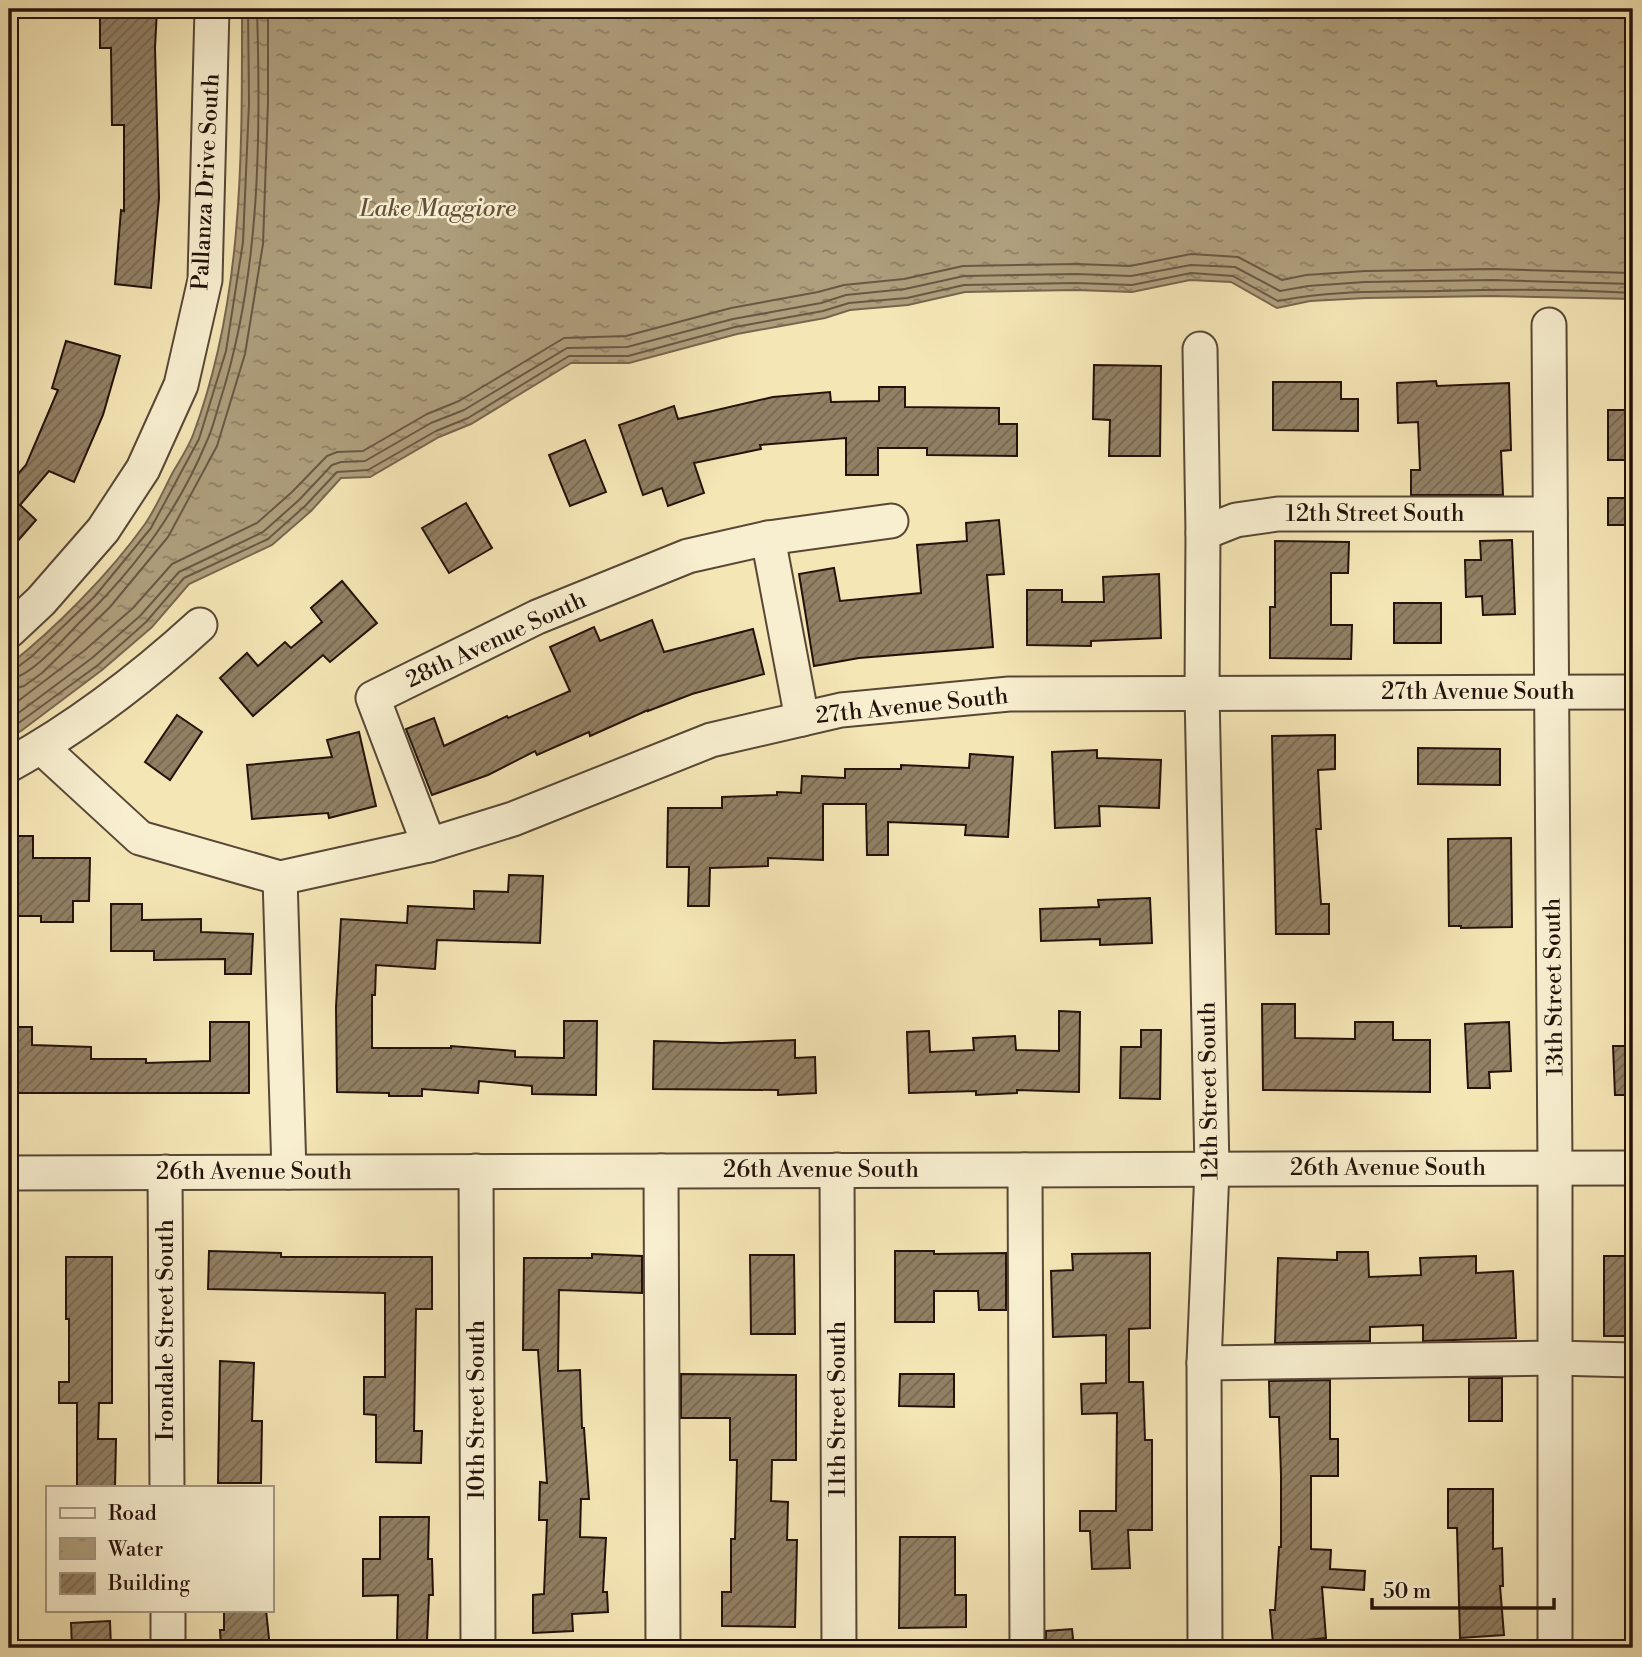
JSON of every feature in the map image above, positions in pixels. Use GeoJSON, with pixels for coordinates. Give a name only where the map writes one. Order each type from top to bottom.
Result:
{"type":"FeatureCollection","features":[{"type":"Feature","properties":{"kind":"street","name":"Pallanza Drive South"},"geometry":{"type":"LineString","coordinates":[[9,631],[41,601],[103,530],[143,470],[181,385],[205,280],[212,9]]}},
{"type":"Feature","properties":{"kind":"street","name":"13th Street South"},"geometry":{"type":"LineString","coordinates":[[1549,325],[1555,1168],[1555,1648]]}},
{"type":"Feature","properties":{"kind":"street","name":"12th Street South"},"geometry":{"type":"LineString","coordinates":[[1200,349],[1202,693],[1212,1169],[1204,1363],[1205,1648]]}},
{"type":"Feature","properties":{"kind":"street","name":"12th Street South"},"geometry":{"type":"LineString","coordinates":[[1203,533],[1236,520],[1278,514],[1550,514]]}},
{"type":"Feature","properties":{"kind":"street","name":"28th Avenue South"},"geometry":{"type":"LineString","coordinates":[[429,845],[373,698],[537,617],[688,556],[768,538],[891,521]]}},
{"type":"Feature","properties":{"kind":"street"},"geometry":{"type":"LineString","coordinates":[[768,538],[802,719]]}},
{"type":"Feature","properties":{"kind":"street"},"geometry":{"type":"LineString","coordinates":[[9,765],[41,747],[150,670],[200,625]]}},
{"type":"Feature","properties":{"kind":"street","name":"27th Avenue South"},"geometry":{"type":"LineString","coordinates":[[41,747],[140,838],[280,878],[429,845],[513,819],[711,740],[841,710],[1009,694],[1633,692]]}},
{"type":"Feature","properties":{"kind":"street"},"geometry":{"type":"LineString","coordinates":[[280,878],[289,1172]]}},
{"type":"Feature","properties":{"kind":"street","name":"26th Avenue South"},"geometry":{"type":"LineString","coordinates":[[9,1173],[1633,1168]]}},
{"type":"Feature","properties":{"kind":"street","name":"11th Street South"},"geometry":{"type":"LineString","coordinates":[[837,1170],[839,1648]]}},
{"type":"Feature","properties":{"kind":"street"},"geometry":{"type":"LineString","coordinates":[[1025,1170],[1027,1648]]}},
{"type":"Feature","properties":{"kind":"street","name":"10th Street South"},"geometry":{"type":"LineString","coordinates":[[476,1171],[478,1648]]}},
{"type":"Feature","properties":{"kind":"street"},"geometry":{"type":"LineString","coordinates":[[661,1171],[663,1648]]}},
{"type":"Feature","properties":{"kind":"street","name":"Irondale Street South"},"geometry":{"type":"LineString","coordinates":[[164,1172],[167,1486]]}},
{"type":"Feature","properties":{"kind":"street"},"geometry":{"type":"LineString","coordinates":[[1204,1363],[1555,1358],[1633,1360]]}},
{"type":"Feature","properties":{"kind":"street"},"geometry":{"type":"LineString","coordinates":[[168,1612],[169,1648]]}},
{"type":"Feature","properties":{"kind":"water","name":"Lake Maggiore"},"geometry":{"type":"Polygon","coordinates":[[[242,9],[1633,9],[1633,299],[1493,296],[1366,298],[1310,301],[1277,308],[1231,282],[1190,280],[1132,292],[965,292],[908,305],[850,310],[825,318],[737,334],[629,363],[571,363],[471,424],[439,437],[370,477],[341,478],[311,511],[272,545],[189,584],[152,627],[102,670],[21,731],[9,737],[9,665],[82,599],[145,524],[191,440],[210,384],[231,278],[237,225],[242,117],[242,9]]]}},
{"type":"Feature","properties":{"kind":"building"},"geometry":{"type":"Polygon","coordinates":[[[100,9],[157,9],[155,48],[159,198],[151,288],[115,284],[121,210],[124,211],[124,125],[112,125],[111,48],[100,48],[100,9]]]}},
{"type":"Feature","properties":{"kind":"building"},"geometry":{"type":"Polygon","coordinates":[[[66,341],[120,356],[103,415],[74,482],[49,471],[20,505],[36,520],[9,551],[9,484],[26,465],[58,390],[52,388],[66,341]]]}},
{"type":"Feature","properties":{"kind":"building"},"geometry":{"type":"Polygon","coordinates":[[[1094,365],[1161,366],[1160,456],[1109,456],[1110,420],[1093,419],[1094,365]]]}},
{"type":"Feature","properties":{"kind":"building"},"geometry":{"type":"Polygon","coordinates":[[[1436,381],[1437,386],[1509,383],[1511,450],[1501,451],[1503,495],[1411,495],[1411,470],[1420,470],[1418,422],[1398,423],[1397,383],[1436,381]]]}},
{"type":"Feature","properties":{"kind":"building"},"geometry":{"type":"Polygon","coordinates":[[[1273,382],[1341,382],[1341,399],[1358,399],[1358,431],[1273,430],[1273,382]]]}},
{"type":"Feature","properties":{"kind":"building"},"geometry":{"type":"Polygon","coordinates":[[[879,387],[905,387],[905,407],[999,408],[999,424],[1017,424],[1017,456],[927,455],[927,448],[878,448],[878,475],[846,475],[846,438],[760,445],[761,449],[694,463],[704,493],[668,506],[662,488],[643,495],[619,425],[674,406],[678,419],[773,397],[830,392],[831,402],[879,401],[879,387]]]}},
{"type":"Feature","properties":{"kind":"building"},"geometry":{"type":"Polygon","coordinates":[[[1608,410],[1633,410],[1633,460],[1608,460],[1608,410]]]}},
{"type":"Feature","properties":{"kind":"building"},"geometry":{"type":"Polygon","coordinates":[[[585,440],[606,492],[570,506],[549,455],[585,440]]]}},
{"type":"Feature","properties":{"kind":"building"},"geometry":{"type":"Polygon","coordinates":[[[1608,498],[1633,498],[1633,525],[1608,525],[1608,498]]]}},
{"type":"Feature","properties":{"kind":"building"},"geometry":{"type":"Polygon","coordinates":[[[466,503],[492,548],[449,573],[422,528],[466,503]]]}},
{"type":"Feature","properties":{"kind":"building"},"geometry":{"type":"Polygon","coordinates":[[[999,520],[1004,574],[987,575],[993,647],[859,658],[814,666],[799,574],[834,568],[840,601],[921,593],[917,545],[967,541],[966,523],[999,520]]]}},
{"type":"Feature","properties":{"kind":"building"},"geometry":{"type":"Polygon","coordinates":[[[1512,540],[1515,614],[1483,615],[1482,596],[1466,597],[1465,560],[1481,560],[1480,541],[1512,540]]]}},
{"type":"Feature","properties":{"kind":"building"},"geometry":{"type":"Polygon","coordinates":[[[1275,541],[1349,542],[1348,573],[1331,573],[1331,625],[1352,625],[1351,659],[1270,658],[1270,607],[1275,607],[1275,541]]]}},
{"type":"Feature","properties":{"kind":"building"},"geometry":{"type":"Polygon","coordinates":[[[1159,574],[1161,638],[1091,641],[1091,646],[1027,645],[1027,590],[1062,590],[1062,602],[1104,602],[1103,577],[1159,574]]]}},
{"type":"Feature","properties":{"kind":"building"},"geometry":{"type":"Polygon","coordinates":[[[342,581],[377,623],[330,662],[323,655],[253,716],[220,678],[247,653],[258,666],[285,642],[291,648],[322,622],[311,608],[342,581]]]}},
{"type":"Feature","properties":{"kind":"building"},"geometry":{"type":"Polygon","coordinates":[[[1394,603],[1441,603],[1441,643],[1394,643],[1394,603]]]}},
{"type":"Feature","properties":{"kind":"building"},"geometry":{"type":"Polygon","coordinates":[[[652,620],[664,652],[753,629],[764,674],[692,694],[590,736],[589,732],[537,755],[535,751],[488,775],[432,795],[406,729],[434,718],[444,746],[507,716],[508,718],[570,691],[550,647],[594,627],[600,641],[652,620]]]}},
{"type":"Feature","properties":{"kind":"building"},"geometry":{"type":"Polygon","coordinates":[[[177,715],[202,732],[170,780],[145,762],[177,715]]]}},
{"type":"Feature","properties":{"kind":"building"},"geometry":{"type":"Polygon","coordinates":[[[359,732],[376,806],[329,818],[328,813],[252,819],[247,765],[332,757],[327,740],[359,732]]]}},
{"type":"Feature","properties":{"kind":"building"},"geometry":{"type":"Polygon","coordinates":[[[1335,735],[1335,769],[1318,770],[1321,829],[1316,829],[1321,904],[1329,904],[1329,934],[1276,934],[1272,736],[1335,735]]]}},
{"type":"Feature","properties":{"kind":"building"},"geometry":{"type":"Polygon","coordinates":[[[1418,748],[1500,749],[1500,785],[1418,784],[1418,748]]]}},
{"type":"Feature","properties":{"kind":"building"},"geometry":{"type":"Polygon","coordinates":[[[1097,750],[1097,758],[1161,760],[1159,808],[1099,806],[1100,826],[1055,828],[1052,752],[1097,750]]]}},
{"type":"Feature","properties":{"kind":"building"},"geometry":{"type":"Polygon","coordinates":[[[970,754],[1013,757],[1008,837],[965,835],[966,825],[888,822],[888,855],[867,855],[866,804],[823,804],[823,860],[768,858],[768,866],[710,868],[709,906],[688,906],[689,867],[667,867],[668,808],[722,808],[722,797],[777,795],[777,792],[801,793],[802,776],[845,778],[845,769],[901,769],[901,765],[969,768],[970,754]]]}},
{"type":"Feature","properties":{"kind":"building"},"geometry":{"type":"Polygon","coordinates":[[[9,836],[33,836],[33,858],[90,858],[89,901],[73,901],[73,922],[41,922],[41,916],[9,916],[9,836]]]}},
{"type":"Feature","properties":{"kind":"building"},"geometry":{"type":"Polygon","coordinates":[[[1511,838],[1512,927],[1449,926],[1448,839],[1511,838]]]}},
{"type":"Feature","properties":{"kind":"building"},"geometry":{"type":"Polygon","coordinates":[[[509,875],[543,876],[540,943],[437,940],[435,969],[376,965],[375,995],[372,995],[372,1048],[451,1046],[515,1051],[515,1057],[564,1058],[564,1021],[597,1021],[596,1095],[532,1094],[532,1086],[479,1081],[478,1093],[422,1089],[422,1096],[389,1096],[389,1093],[337,1092],[336,1007],[341,919],[407,923],[408,906],[474,909],[474,891],[508,892],[509,875]]]}},
{"type":"Feature","properties":{"kind":"building"},"geometry":{"type":"Polygon","coordinates":[[[1150,898],[1152,943],[1100,945],[1100,939],[1041,941],[1040,909],[1099,907],[1098,900],[1150,898]]]}},
{"type":"Feature","properties":{"kind":"building"},"geometry":{"type":"Polygon","coordinates":[[[111,904],[142,904],[142,920],[201,919],[201,932],[253,934],[251,974],[225,974],[225,959],[154,960],[154,951],[111,951],[111,904]]]}},
{"type":"Feature","properties":{"kind":"building"},"geometry":{"type":"Polygon","coordinates":[[[1262,1004],[1295,1004],[1295,1038],[1355,1039],[1355,1022],[1393,1022],[1393,1040],[1430,1040],[1430,1092],[1263,1090],[1262,1004]]]}},
{"type":"Feature","properties":{"kind":"building"},"geometry":{"type":"Polygon","coordinates":[[[1059,1011],[1080,1012],[1079,1092],[1017,1090],[1017,1093],[976,1095],[976,1091],[909,1093],[907,1032],[929,1031],[930,1052],[974,1050],[973,1038],[1015,1036],[1016,1050],[1059,1051],[1059,1011]]]}},
{"type":"Feature","properties":{"kind":"building"},"geometry":{"type":"Polygon","coordinates":[[[210,1022],[249,1022],[249,1093],[9,1093],[9,1027],[32,1027],[32,1045],[91,1047],[91,1059],[146,1059],[146,1063],[210,1061],[210,1022]]]}},
{"type":"Feature","properties":{"kind":"building"},"geometry":{"type":"Polygon","coordinates":[[[1509,1022],[1511,1071],[1489,1072],[1490,1088],[1468,1088],[1465,1024],[1509,1022]]]}},
{"type":"Feature","properties":{"kind":"building"},"geometry":{"type":"Polygon","coordinates":[[[1141,1030],[1161,1030],[1160,1099],[1120,1098],[1121,1047],[1141,1047],[1141,1030]]]}},
{"type":"Feature","properties":{"kind":"building"},"geometry":{"type":"Polygon","coordinates":[[[795,1040],[795,1058],[815,1057],[816,1093],[778,1095],[778,1090],[653,1089],[654,1041],[722,1043],[795,1040]]]}},
{"type":"Feature","properties":{"kind":"building"},"geometry":{"type":"Polygon","coordinates":[[[1613,1046],[1633,1046],[1633,1095],[1615,1095],[1613,1046]]]}},
{"type":"Feature","properties":{"kind":"building"},"geometry":{"type":"Polygon","coordinates":[[[209,1251],[281,1253],[281,1257],[432,1257],[432,1309],[416,1309],[414,1431],[422,1431],[421,1463],[376,1462],[376,1415],[364,1414],[364,1377],[385,1377],[385,1293],[208,1289],[209,1251]]]}},
{"type":"Feature","properties":{"kind":"building"},"geometry":{"type":"Polygon","coordinates":[[[895,1251],[934,1251],[934,1254],[1006,1253],[1006,1310],[979,1310],[978,1291],[934,1291],[934,1322],[895,1322],[895,1251]]]}},
{"type":"Feature","properties":{"kind":"building"},"geometry":{"type":"Polygon","coordinates":[[[1337,1252],[1368,1252],[1369,1277],[1421,1275],[1420,1258],[1476,1256],[1476,1273],[1513,1271],[1516,1338],[1423,1341],[1423,1325],[1370,1327],[1370,1341],[1275,1343],[1278,1258],[1337,1260],[1337,1252]]]}},
{"type":"Feature","properties":{"kind":"building"},"geometry":{"type":"Polygon","coordinates":[[[1150,1253],[1150,1328],[1129,1329],[1129,1382],[1143,1382],[1145,1440],[1152,1440],[1152,1530],[1128,1530],[1130,1568],[1092,1569],[1090,1531],[1080,1531],[1080,1511],[1116,1511],[1117,1413],[1082,1414],[1081,1384],[1106,1383],[1106,1335],[1053,1337],[1051,1271],[1073,1270],[1072,1254],[1150,1253]]]}},
{"type":"Feature","properties":{"kind":"building"},"geometry":{"type":"Polygon","coordinates":[[[592,1254],[642,1256],[642,1293],[559,1290],[558,1371],[580,1370],[589,1499],[581,1499],[580,1537],[606,1538],[603,1592],[607,1592],[608,1612],[572,1614],[573,1631],[533,1633],[533,1595],[544,1594],[547,1520],[539,1520],[540,1482],[547,1483],[538,1350],[523,1350],[524,1258],[592,1258],[592,1254]]]}},
{"type":"Feature","properties":{"kind":"building"},"geometry":{"type":"Polygon","coordinates":[[[750,1255],[794,1255],[795,1334],[751,1334],[750,1255]]]}},
{"type":"Feature","properties":{"kind":"building"},"geometry":{"type":"Polygon","coordinates":[[[1604,1256],[1633,1256],[1633,1336],[1604,1336],[1604,1256]]]}},
{"type":"Feature","properties":{"kind":"building"},"geometry":{"type":"Polygon","coordinates":[[[66,1257],[112,1257],[112,1403],[99,1403],[98,1439],[116,1439],[115,1486],[77,1486],[77,1403],[59,1403],[59,1382],[69,1382],[69,1319],[66,1319],[66,1257]]]}},
{"type":"Feature","properties":{"kind":"building"},"geometry":{"type":"Polygon","coordinates":[[[220,1361],[254,1363],[252,1421],[262,1421],[261,1483],[218,1483],[220,1361]]]}},
{"type":"Feature","properties":{"kind":"building"},"geometry":{"type":"Polygon","coordinates":[[[681,1374],[796,1375],[796,1460],[772,1460],[771,1501],[788,1502],[787,1540],[797,1540],[795,1627],[722,1626],[722,1592],[731,1592],[731,1539],[735,1539],[737,1460],[730,1460],[730,1418],[681,1418],[681,1374]]]}},
{"type":"Feature","properties":{"kind":"building"},"geometry":{"type":"Polygon","coordinates":[[[900,1374],[954,1374],[954,1407],[899,1406],[900,1374]]]}},
{"type":"Feature","properties":{"kind":"building"},"geometry":{"type":"Polygon","coordinates":[[[1469,1378],[1502,1378],[1502,1421],[1469,1421],[1469,1378]]]}},
{"type":"Feature","properties":{"kind":"building"},"geometry":{"type":"Polygon","coordinates":[[[1330,1380],[1330,1439],[1338,1439],[1338,1476],[1311,1476],[1311,1549],[1331,1550],[1330,1569],[1365,1571],[1364,1590],[1322,1587],[1326,1638],[1273,1643],[1270,1610],[1275,1610],[1281,1547],[1281,1475],[1279,1417],[1270,1417],[1269,1381],[1330,1380]]]}},
{"type":"Feature","properties":{"kind":"building"},"geometry":{"type":"Polygon","coordinates":[[[1448,1489],[1493,1489],[1493,1549],[1502,1548],[1503,1586],[1500,1586],[1504,1635],[1460,1638],[1457,1528],[1448,1528],[1448,1489]]]}},
{"type":"Feature","properties":{"kind":"building"},"geometry":{"type":"Polygon","coordinates":[[[380,1517],[429,1517],[428,1559],[432,1559],[433,1595],[429,1595],[427,1641],[397,1640],[398,1595],[363,1596],[363,1559],[380,1559],[380,1517]]]}},
{"type":"Feature","properties":{"kind":"building"},"geometry":{"type":"Polygon","coordinates":[[[900,1537],[955,1537],[955,1595],[966,1595],[966,1627],[899,1628],[900,1537]]]}},
{"type":"Feature","properties":{"kind":"building"},"geometry":{"type":"Polygon","coordinates":[[[224,1612],[266,1612],[270,1648],[221,1648],[220,1630],[224,1630],[224,1612]]]}},
{"type":"Feature","properties":{"kind":"building"},"geometry":{"type":"Polygon","coordinates":[[[110,1621],[111,1648],[72,1648],[71,1623],[110,1621]]]}},
{"type":"Feature","properties":{"kind":"building"},"geometry":{"type":"Polygon","coordinates":[[[1072,1629],[1074,1648],[1046,1648],[1046,1631],[1072,1629]]]}}]}
